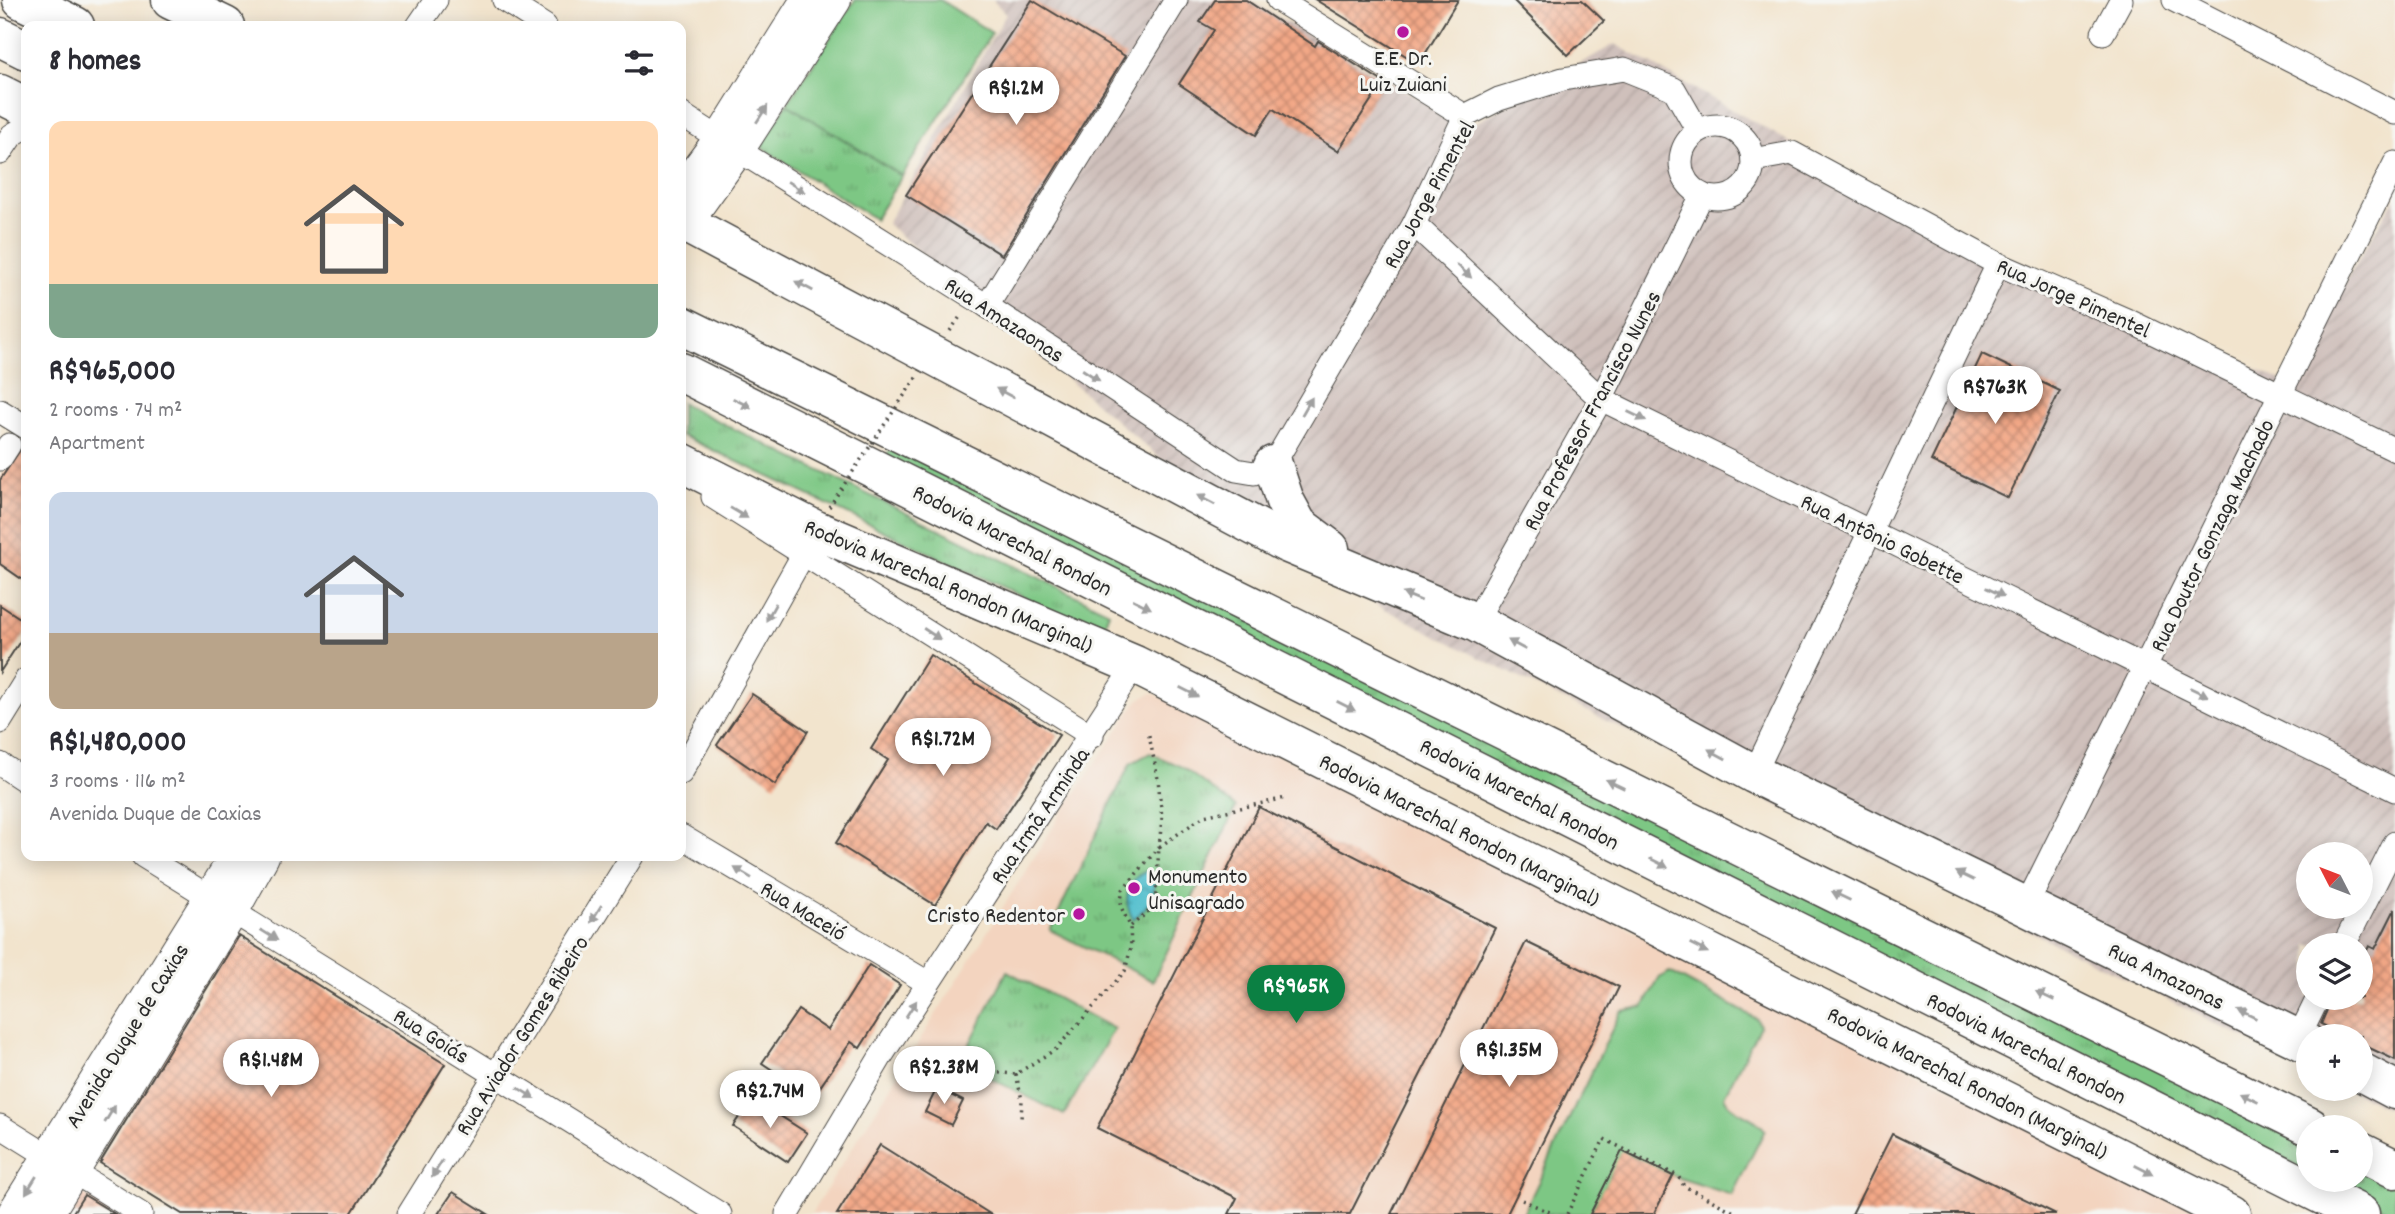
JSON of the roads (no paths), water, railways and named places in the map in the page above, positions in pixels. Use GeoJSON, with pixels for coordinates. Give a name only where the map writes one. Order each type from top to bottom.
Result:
{"type":"FeatureCollection","features":[{"type":"Feature","properties":{"kind":"highway"},"geometry":{"type":"LineString","coordinates":[[22,0],[65,21]]}},
{"type":"Feature","properties":{"kind":"highway"},"geometry":{"type":"LineString","coordinates":[[172,0],[215,21]]}},
{"type":"Feature","properties":{"kind":"highway"},"geometry":{"type":"LineString","coordinates":[[0,37],[21,48]]}},
{"type":"Feature","properties":{"kind":"highway"},"geometry":{"type":"LineString","coordinates":[[0,94],[21,104]]}},
{"type":"Feature","properties":{"kind":"highway"},"geometry":{"type":"LineString","coordinates":[[686,218],[1286,543],[1475,622],[1754,774],[2026,906]]}},
{"type":"Feature","properties":{"kind":"highway","name":"Rodovia Marechal Rondon"},"geometry":{"type":"LineString","coordinates":[[686,326],[2296,1120]]}},
{"type":"Feature","properties":{"kind":"highway","name":"Rodovia Marechal Rondon"},"geometry":{"type":"LineString","coordinates":[[686,375],[2360,1214]]}},
{"type":"Feature","properties":{"kind":"highway","name":"Rodovia Marechal Rondon (Marginal)"},"geometry":{"type":"LineString","coordinates":[[686,465],[816,530],[1135,665],[2231,1214]]}},
{"type":"Feature","properties":{"kind":"highway"},"geometry":{"type":"LineString","coordinates":[[1273,465],[1285,502],[1298,525],[1368,579]]}},
{"type":"Feature","properties":{"kind":"highway","name":"Rua Amazonas"},"geometry":{"type":"LineString","coordinates":[[2026,906],[2296,1038]]}},
{"type":"Feature","properties":{"kind":"highway"},"geometry":{"type":"LineString","coordinates":[[2373,1078],[2395,1090]]}},
{"type":"Feature","properties":{"kind":"highway"},"geometry":{"type":"LineString","coordinates":[[2373,1158],[2395,1169]]}},
{"type":"Feature","properties":{"kind":"main road"},"geometry":{"type":"LineString","coordinates":[[729,145],[807,0]]}},
{"type":"Feature","properties":{"kind":"main road"},"geometry":{"type":"LineString","coordinates":[[686,210],[729,145],[835,0]]}},
{"type":"Feature","properties":{"kind":"main road","name":"Avenida Duque de Caxias"},"geometry":{"type":"LineString","coordinates":[[222,906],[235,861]]}},
{"type":"Feature","properties":{"kind":"main road","name":"Avenida Duque de Caxias"},"geometry":{"type":"LineString","coordinates":[[13,1214],[62,1164],[222,906],[259,861]]}},
{"type":"Feature","properties":{"kind":"main road","name":"Avenida Duque de Caxias"},"geometry":{"type":"LineString","coordinates":[[47,1214],[62,1164]]}},
{"type":"Feature","properties":{"kind":"street"},"geometry":{"type":"LineString","coordinates":[[421,21],[436,0]]}},
{"type":"Feature","properties":{"kind":"street"},"geometry":{"type":"LineString","coordinates":[[504,0],[537,21]]}},
{"type":"Feature","properties":{"kind":"street"},"geometry":{"type":"LineString","coordinates":[[987,306],[1177,0]]}},
{"type":"Feature","properties":{"kind":"street"},"geometry":{"type":"LineString","coordinates":[[1278,0],[1465,116]]}},
{"type":"Feature","properties":{"kind":"street"},"geometry":{"type":"LineString","coordinates":[[2103,33],[2121,0]]}},
{"type":"Feature","properties":{"kind":"street"},"geometry":{"type":"LineString","coordinates":[[2174,0],[2395,113]]}},
{"type":"Feature","properties":{"kind":"street","name":"Rua Jorge Pimentel"},"geometry":{"type":"LineString","coordinates":[[1273,465],[1414,224],[1465,116],[1499,99],[1563,79],[1625,69],[1674,89],[1698,131]]}},
{"type":"Feature","properties":{"kind":"street","name":"Rua Amazaonas"},"geometry":{"type":"LineString","coordinates":[[686,117],[987,306],[1236,470],[1254,473],[1273,465]]}},
{"type":"Feature","properties":{"kind":"street"},"geometry":{"type":"LineString","coordinates":[[1722,126],[1744,137],[1753,160],[1749,177],[1740,190],[1719,198],[1702,195],[1689,185],[1681,163],[1689,139],[1698,131],[1722,126]]}},
{"type":"Feature","properties":{"kind":"street"},"geometry":{"type":"LineString","coordinates":[[0,153],[12,135],[21,130]]}},
{"type":"Feature","properties":{"kind":"street","name":"Rua Jorge Pimentel"},"geometry":{"type":"LineString","coordinates":[[1753,160],[1792,153],[1998,264],[2131,322],[2395,450]]}},
{"type":"Feature","properties":{"kind":"street","name":"Rua Doutor Gonzaga Machado"},"geometry":{"type":"LineString","coordinates":[[2026,906],[2395,163]]}},
{"type":"Feature","properties":{"kind":"street","name":"Rua Professor Francisco Nunes"},"geometry":{"type":"LineString","coordinates":[[1475,622],[1601,399],[1702,195]]}},
{"type":"Feature","properties":{"kind":"street","name":"Rua Antônio Gobette"},"geometry":{"type":"LineString","coordinates":[[1414,224],[1601,399],[2395,790]]}},
{"type":"Feature","properties":{"kind":"street"},"geometry":{"type":"LineString","coordinates":[[1754,774],[1998,264]]}},
{"type":"Feature","properties":{"kind":"street"},"geometry":{"type":"LineString","coordinates":[[0,411],[21,425]]}},
{"type":"Feature","properties":{"kind":"street"},"geometry":{"type":"LineString","coordinates":[[686,480],[1092,736]]}},
{"type":"Feature","properties":{"kind":"street"},"geometry":{"type":"LineString","coordinates":[[686,764],[804,553]]}},
{"type":"Feature","properties":{"kind":"street","name":"Rua Irmã Arminda"},"geometry":{"type":"LineString","coordinates":[[787,1214],[928,983],[1092,736],[1135,665]]}},
{"type":"Feature","properties":{"kind":"street"},"geometry":{"type":"LineString","coordinates":[[0,722],[21,688]]}},
{"type":"Feature","properties":{"kind":"street"},"geometry":{"type":"LineString","coordinates":[[0,764],[21,778]]}},
{"type":"Feature","properties":{"kind":"street","name":"Rua Maceió"},"geometry":{"type":"LineString","coordinates":[[686,839],[928,983]]}},
{"type":"Feature","properties":{"kind":"street"},"geometry":{"type":"LineString","coordinates":[[2350,933],[2395,843]]}},
{"type":"Feature","properties":{"kind":"street","name":"Rua Goiás"},"geometry":{"type":"LineString","coordinates":[[151,861],[720,1214]]}},
{"type":"Feature","properties":{"kind":"street","name":"Rua Aviador Gomes Ribeiro"},"geometry":{"type":"LineString","coordinates":[[409,1214],[629,861]]}},
{"type":"Feature","properties":{"kind":"street"},"geometry":{"type":"LineString","coordinates":[[0,1126],[141,1214]]}},
{"type":"Feature","properties":{"kind":"water"},"geometry":{"type":"Polygon","coordinates":[[[1147,871],[1154,884],[1152,897],[1133,919],[1128,905],[1128,891],[1135,879],[1147,871]]]}},
{"type":"Feature","properties":{"kind":"place","name":"E.E. Dr. Luiz Zuiani"},"geometry":{"type":"Point","coordinates":[1403,32]}},
{"type":"Feature","properties":{"kind":"place","name":"Monumento Unisagrado"},"geometry":{"type":"Point","coordinates":[1134,888]}},
{"type":"Feature","properties":{"kind":"place","name":"Cristo Redentor"},"geometry":{"type":"Point","coordinates":[1079,914]}}]}
